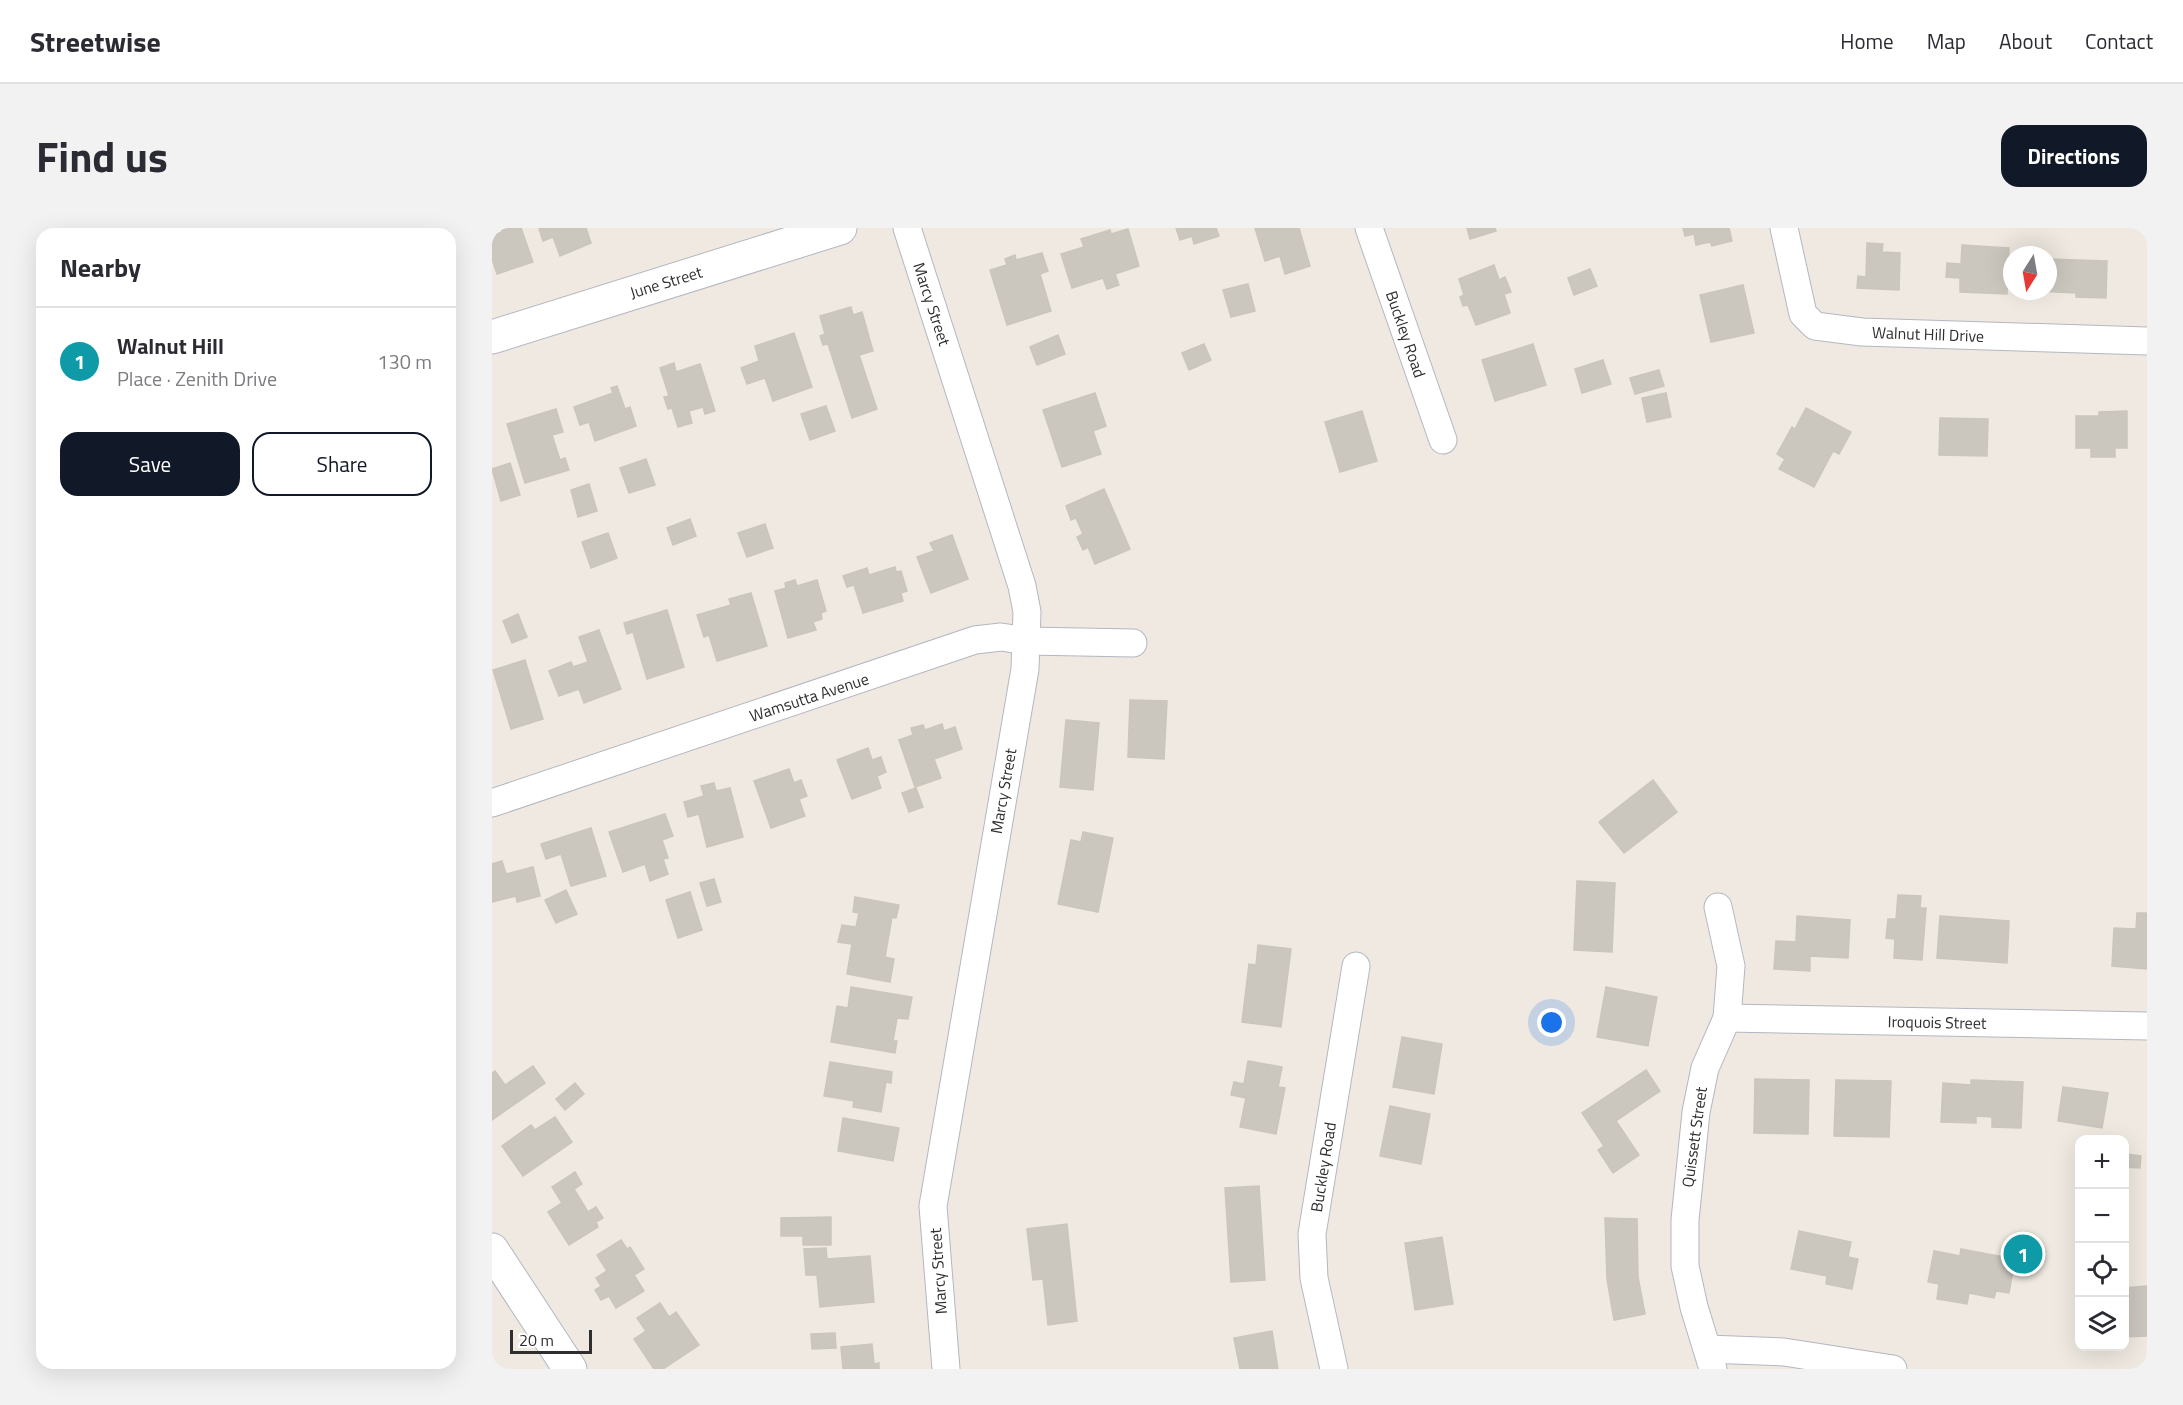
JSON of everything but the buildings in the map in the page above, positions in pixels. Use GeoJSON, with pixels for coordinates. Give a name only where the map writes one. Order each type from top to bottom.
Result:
{"type":"FeatureCollection","features":[{"type":"Feature","properties":{"kind":"street","name":"June Street"},"geometry":{"type":"LineString","coordinates":[[492,337],[840,228]]}},
{"type":"Feature","properties":{"kind":"street","name":"Marcy Street"},"geometry":{"type":"LineString","coordinates":[[907,228],[1022,586],[1027,612],[1025,669],[933,1206],[946,1369]]}},
{"type":"Feature","properties":{"kind":"street","name":"Buckley Road"},"geometry":{"type":"LineString","coordinates":[[1369,228],[1443,440]]}},
{"type":"Feature","properties":{"kind":"street","name":"Walnut Hill Drive"},"geometry":{"type":"LineString","coordinates":[[1784,228],[1803,314],[1815,326],[1862,332],[2147,340]]}},
{"type":"Feature","properties":{"kind":"street","name":"Wamsutta Avenue"},"geometry":{"type":"LineString","coordinates":[[492,802],[975,640],[1001,637],[1027,641],[1133,643]]}},
{"type":"Feature","properties":{"kind":"street","name":"Quissett Street"},"geometry":{"type":"LineString","coordinates":[[1710,1359],[1694,1307],[1685,1266],[1686,1184],[1705,1068],[1727,1018],[1731,966],[1718,907]]}},
{"type":"Feature","properties":{"kind":"street","name":"Buckley Road"},"geometry":{"type":"LineString","coordinates":[[1334,1369],[1314,1278],[1312,1234],[1356,966]]}},
{"type":"Feature","properties":{"kind":"street","name":"Iroquois Street"},"geometry":{"type":"LineString","coordinates":[[1727,1018],[2147,1026]]}},
{"type":"Feature","properties":{"kind":"street"},"geometry":{"type":"LineString","coordinates":[[492,1250],[570,1369]]}},
{"type":"Feature","properties":{"kind":"street"},"geometry":{"type":"LineString","coordinates":[[1710,1359],[1784,1353],[1893,1369]]}},
{"type":"Feature","properties":{"kind":"place","name":"Walnut Hill"},"geometry":{"type":"Point","coordinates":[2023,1254]}}]}
